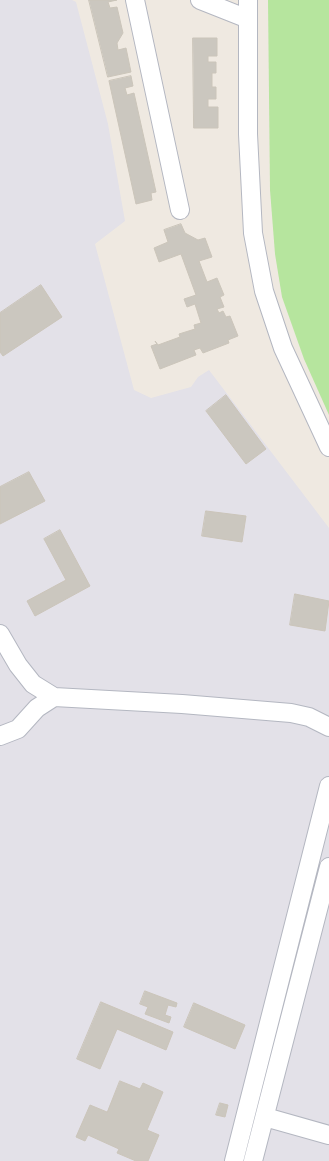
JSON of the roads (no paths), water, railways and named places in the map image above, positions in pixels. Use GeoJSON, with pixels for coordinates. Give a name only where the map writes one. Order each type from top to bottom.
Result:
{"type":"FeatureCollection","features":[{"type":"Feature","properties":{"kind":"street"},"geometry":{"type":"LineString","coordinates":[[135,0],[180,210]]}},
{"type":"Feature","properties":{"kind":"street"},"geometry":{"type":"LineString","coordinates":[[200,0],[248,20]]}},
{"type":"Feature","properties":{"kind":"street"},"geometry":{"type":"LineString","coordinates":[[248,0],[248,134],[253,233],[264,291],[284,348],[329,447]]}},
{"type":"Feature","properties":{"kind":"street"},"geometry":{"type":"LineString","coordinates":[[0,634],[18,665],[33,684],[54,697],[182,704],[291,713],[309,717],[329,727]]}},
{"type":"Feature","properties":{"kind":"street"},"geometry":{"type":"LineString","coordinates":[[0,736],[18,729],[37,708],[54,697]]}},
{"type":"Feature","properties":{"kind":"street"},"geometry":{"type":"LineString","coordinates":[[234,1161],[252,1098],[329,786]]}},
{"type":"Feature","properties":{"kind":"street"},"geometry":{"type":"LineString","coordinates":[[253,1161],[329,867]]}},
{"type":"Feature","properties":{"kind":"street"},"geometry":{"type":"LineString","coordinates":[[265,1117],[329,1135]]}}]}
